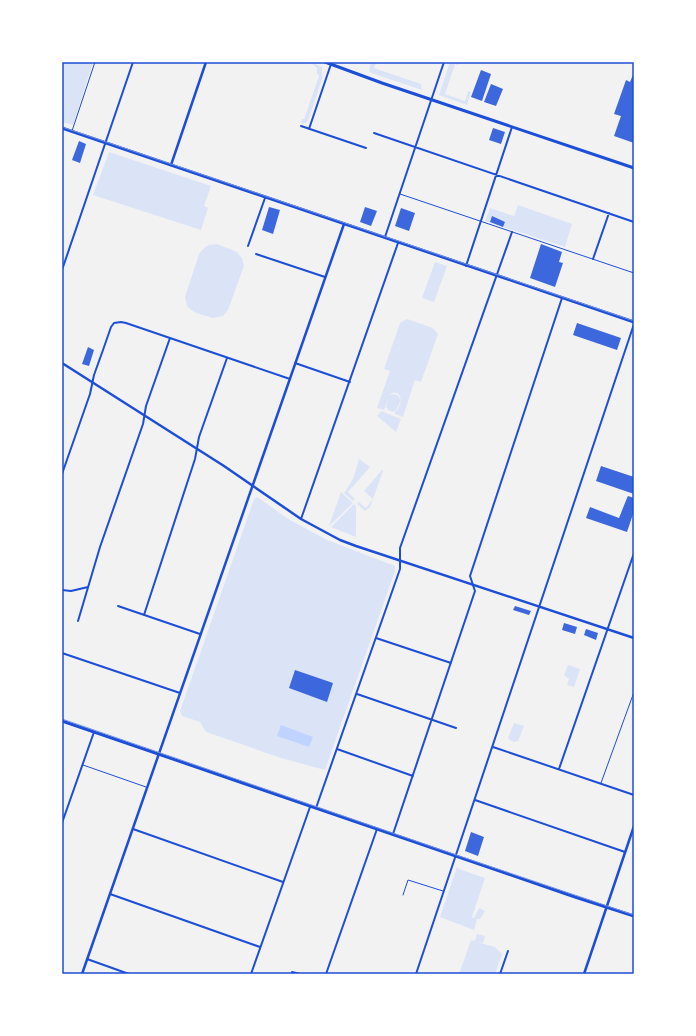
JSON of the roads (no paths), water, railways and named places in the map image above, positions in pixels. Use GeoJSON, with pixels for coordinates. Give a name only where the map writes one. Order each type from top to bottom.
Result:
{"type":"FeatureCollection","features":[{"type":"Feature","properties":{"kind":"main road"},"geometry":{"type":"LineString","coordinates":[[325,62],[382,84],[634,168]]}},
{"type":"Feature","properties":{"kind":"main road"},"geometry":{"type":"LineString","coordinates":[[62,128],[634,323]]}},
{"type":"Feature","properties":{"kind":"main road"},"geometry":{"type":"LineString","coordinates":[[62,721],[634,916]]}},
{"type":"Feature","properties":{"kind":"street"},"geometry":{"type":"LineString","coordinates":[[62,270],[133,62]]}},
{"type":"Feature","properties":{"kind":"street"},"geometry":{"type":"LineString","coordinates":[[171,166],[206,62]]}},
{"type":"Feature","properties":{"kind":"street"},"geometry":{"type":"LineString","coordinates":[[385,238],[444,62]]}},
{"type":"Feature","properties":{"kind":"street"},"geometry":{"type":"LineString","coordinates":[[309,129],[331,64]]}},
{"type":"Feature","properties":{"kind":"street"},"geometry":{"type":"LineString","coordinates":[[301,126],[366,148]]}},
{"type":"Feature","properties":{"kind":"street"},"geometry":{"type":"LineString","coordinates":[[466,266],[512,127]]}},
{"type":"Feature","properties":{"kind":"street"},"geometry":{"type":"LineString","coordinates":[[374,133],[634,222]]}},
{"type":"Feature","properties":{"kind":"street"},"geometry":{"type":"LineString","coordinates":[[248,246],[265,198]]}},
{"type":"Feature","properties":{"kind":"street"},"geometry":{"type":"LineString","coordinates":[[593,259],[609,213]]}},
{"type":"Feature","properties":{"kind":"street"},"geometry":{"type":"LineString","coordinates":[[82,974],[146,787],[344,224]]}},
{"type":"Feature","properties":{"kind":"street"},"geometry":{"type":"LineString","coordinates":[[316,808],[400,569],[400,548],[512,232]]}},
{"type":"Feature","properties":{"kind":"street"},"geometry":{"type":"LineString","coordinates":[[301,519],[398,243]]}},
{"type":"Feature","properties":{"kind":"street"},"geometry":{"type":"LineString","coordinates":[[256,254],[325,277]]}},
{"type":"Feature","properties":{"kind":"street"},"geometry":{"type":"LineString","coordinates":[[394,834],[475,591],[470,576],[562,298]]}},
{"type":"Feature","properties":{"kind":"street"},"geometry":{"type":"LineString","coordinates":[[62,474],[90,394],[92,382],[111,327],[114,323],[126,323],[290,379]]}},
{"type":"Feature","properties":{"kind":"street"},"geometry":{"type":"LineString","coordinates":[[416,974],[634,323]]}},
{"type":"Feature","properties":{"kind":"street"},"geometry":{"type":"LineString","coordinates":[[78,622],[100,547],[143,424],[144,415],[170,338]]}},
{"type":"Feature","properties":{"kind":"street"},"geometry":{"type":"LineString","coordinates":[[144,615],[197,449],[199,437],[227,358]]}},
{"type":"Feature","properties":{"kind":"street"},"geometry":{"type":"LineString","coordinates":[[62,363],[197,449],[301,519],[340,540],[634,638]]}},
{"type":"Feature","properties":{"kind":"street"},"geometry":{"type":"LineString","coordinates":[[295,363],[350,382]]}},
{"type":"Feature","properties":{"kind":"street"},"geometry":{"type":"LineString","coordinates":[[559,769],[634,552]]}},
{"type":"Feature","properties":{"kind":"street"},"geometry":{"type":"LineString","coordinates":[[62,590],[70,591],[88,587]]}},
{"type":"Feature","properties":{"kind":"street"},"geometry":{"type":"LineString","coordinates":[[118,606],[200,634]]}},
{"type":"Feature","properties":{"kind":"street"},"geometry":{"type":"LineString","coordinates":[[376,638],[451,663]]}},
{"type":"Feature","properties":{"kind":"street"},"geometry":{"type":"LineString","coordinates":[[62,653],[180,693]]}},
{"type":"Feature","properties":{"kind":"street"},"geometry":{"type":"LineString","coordinates":[[356,694],[456,728]]}},
{"type":"Feature","properties":{"kind":"street"},"geometry":{"type":"LineString","coordinates":[[62,823],[94,732]]}},
{"type":"Feature","properties":{"kind":"street"},"geometry":{"type":"LineString","coordinates":[[493,747],[634,795]]}},
{"type":"Feature","properties":{"kind":"street"},"geometry":{"type":"LineString","coordinates":[[337,749],[413,776]]}},
{"type":"Feature","properties":{"kind":"street"},"geometry":{"type":"LineString","coordinates":[[475,800],[625,852]]}},
{"type":"Feature","properties":{"kind":"street"},"geometry":{"type":"LineString","coordinates":[[251,974],[282,882],[310,806]]}},
{"type":"Feature","properties":{"kind":"street"},"geometry":{"type":"LineString","coordinates":[[584,974],[634,826]]}},
{"type":"Feature","properties":{"kind":"street"},"geometry":{"type":"LineString","coordinates":[[132,829],[282,882]]}},
{"type":"Feature","properties":{"kind":"street"},"geometry":{"type":"LineString","coordinates":[[326,974],[377,829]]}},
{"type":"Feature","properties":{"kind":"street"},"geometry":{"type":"LineString","coordinates":[[110,894],[260,947]]}},
{"type":"Feature","properties":{"kind":"street"},"geometry":{"type":"LineString","coordinates":[[500,974],[508,951]]}},
{"type":"Feature","properties":{"kind":"street"},"geometry":{"type":"LineString","coordinates":[[87,959],[129,974]]}},
{"type":"Feature","properties":{"kind":"street"},"geometry":{"type":"LineString","coordinates":[[292,972],[300,974]]}},
{"type":"Feature","properties":{"kind":"lane"},"geometry":{"type":"LineString","coordinates":[[72,132],[95,62]]}},
{"type":"Feature","properties":{"kind":"lane"},"geometry":{"type":"LineString","coordinates":[[400,194],[634,273]]}},
{"type":"Feature","properties":{"kind":"lane"},"geometry":{"type":"LineString","coordinates":[[601,784],[634,692]]}},
{"type":"Feature","properties":{"kind":"lane"},"geometry":{"type":"LineString","coordinates":[[83,765],[146,787]]}},
{"type":"Feature","properties":{"kind":"lane"},"geometry":{"type":"LineString","coordinates":[[403,895],[408,880],[444,892]]}},
{"type":"Feature","properties":{"kind":"water"},"geometry":{"type":"Polygon","coordinates":[[[281,725],[313,737],[309,747],[277,736],[281,725]]]}},
{"type":"Feature","properties":{"kind":"tram line"},"geometry":{"type":"LineString","coordinates":[[62,127],[634,321]]}},
{"type":"Feature","properties":{"kind":"tram line"},"geometry":{"type":"LineString","coordinates":[[62,719],[634,915]]}}]}
